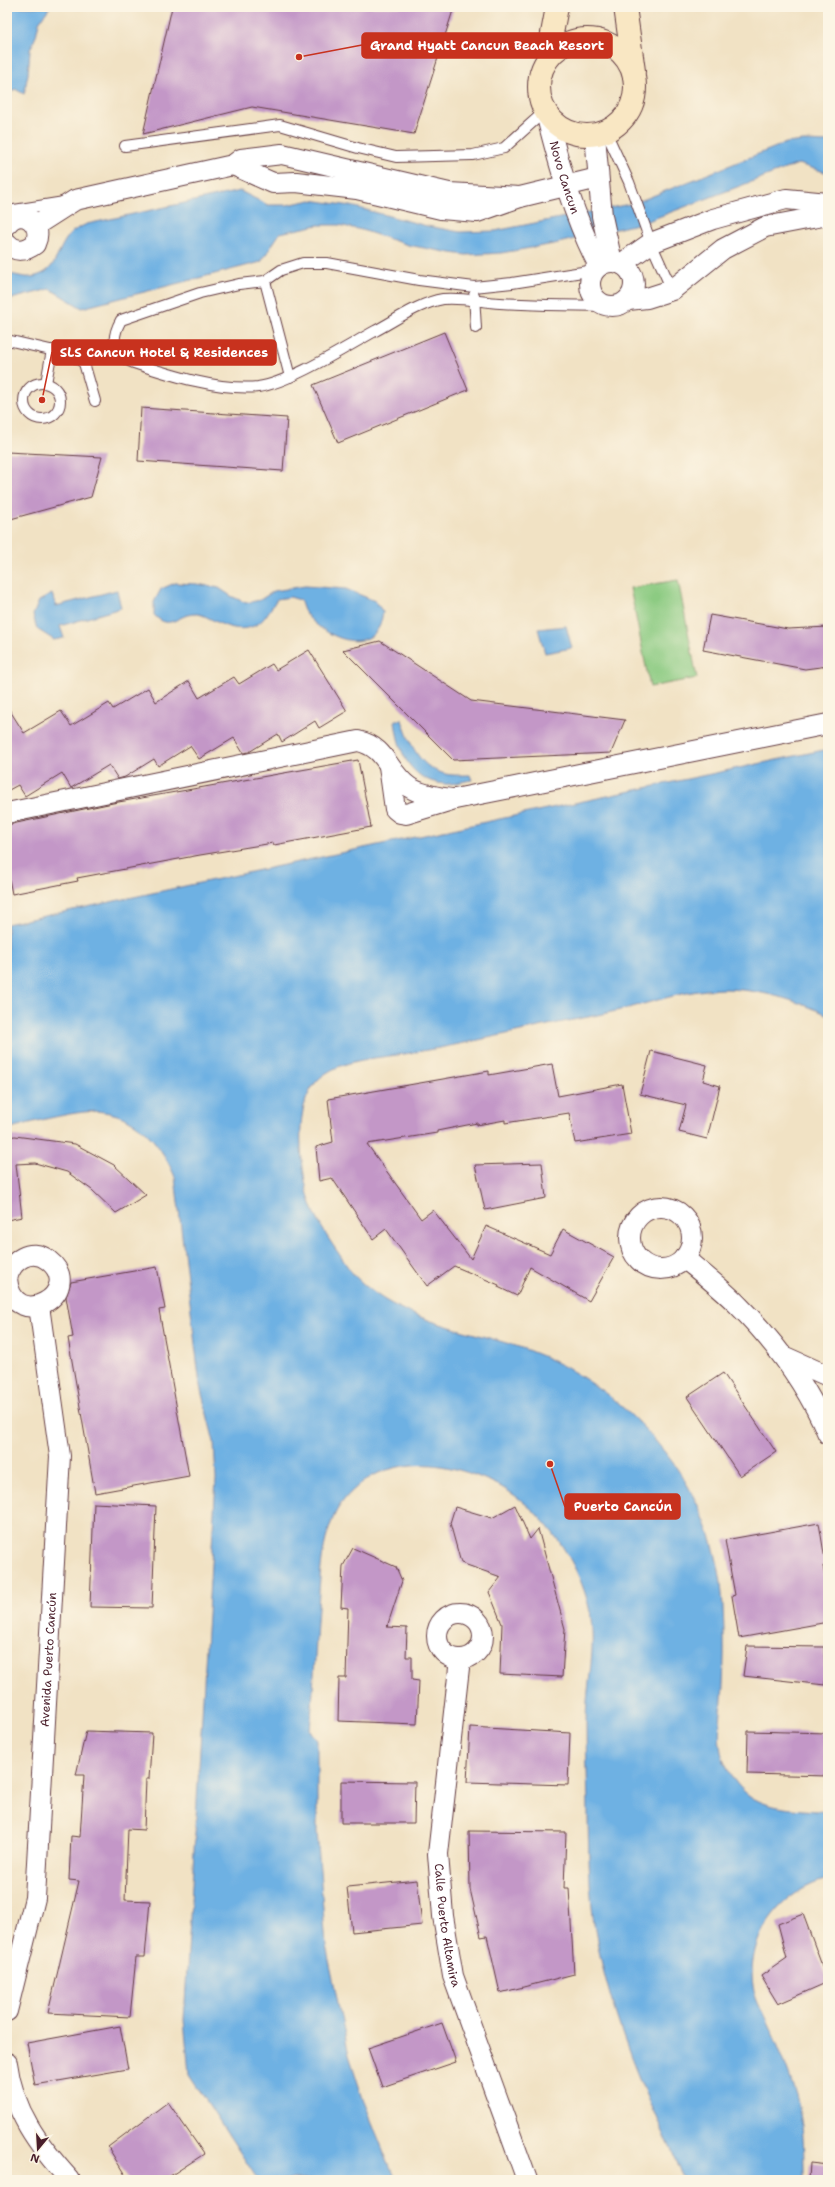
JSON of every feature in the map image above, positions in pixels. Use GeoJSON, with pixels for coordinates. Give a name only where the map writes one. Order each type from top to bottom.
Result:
{"type":"FeatureCollection","features":[{"type":"Feature","properties":{"kind":"street"},"geometry":{"type":"LineString","coordinates":[[557,7],[547,60],[541,73],[539,86],[540,99],[546,112],[556,124],[567,131],[581,135],[600,133],[618,125],[630,109],[636,89],[625,7]]}},
{"type":"Feature","properties":{"kind":"street"},"geometry":{"type":"LineString","coordinates":[[547,60],[558,49],[572,42],[588,39],[596,40],[617,49],[628,61],[634,76]]}},
{"type":"Feature","properties":{"kind":"street","name":"Novo Cancun"},"geometry":{"type":"LineString","coordinates":[[546,112],[557,154],[586,240],[607,266]]}},
{"type":"Feature","properties":{"kind":"street"},"geometry":{"type":"LineString","coordinates":[[600,133],[599,185],[607,238],[607,266]]}},
{"type":"Feature","properties":{"kind":"street"},"geometry":{"type":"LineString","coordinates":[[36,225],[75,200],[233,165],[241,159],[282,154],[449,193],[520,197],[570,193],[599,185]]}},
{"type":"Feature","properties":{"kind":"street"},"geometry":{"type":"LineString","coordinates":[[233,165],[272,183],[296,182],[357,189],[448,210],[477,212],[520,197]]}},
{"type":"Feature","properties":{"kind":"street"},"geometry":{"type":"LineString","coordinates":[[607,266],[630,272],[634,283],[632,295],[622,304],[609,306],[596,298],[592,292],[590,284],[607,266],[651,243],[713,219],[786,198],[828,203]]}},
{"type":"Feature","properties":{"kind":"street"},"geometry":{"type":"LineString","coordinates":[[761,206],[766,213],[765,227]]}},
{"type":"Feature","properties":{"kind":"street"},"geometry":{"type":"LineString","coordinates":[[628,300],[647,298],[672,290],[723,248],[765,227],[828,215]]}},
{"type":"Feature","properties":{"kind":"street"},"geometry":{"type":"LineString","coordinates":[[7,224],[19,216],[30,219],[36,225],[37,238],[30,248],[19,250],[7,243]]}},
{"type":"Feature","properties":{"kind":"street"},"geometry":{"type":"LineString","coordinates":[[389,766],[395,809],[406,814],[455,799],[828,724]]}},
{"type":"Feature","properties":{"kind":"street"},"geometry":{"type":"LineString","coordinates":[[7,813],[358,741],[370,744],[381,753],[389,766],[410,787]]}},
{"type":"Feature","properties":{"kind":"street"},"geometry":{"type":"LineString","coordinates":[[393,798],[398,789],[402,787],[410,787],[435,797],[455,799]]}},
{"type":"Feature","properties":{"kind":"street"},"geometry":{"type":"LineString","coordinates":[[29,1255],[38,1255],[52,1263],[57,1270],[58,1287],[50,1301],[39,1306],[26,1306],[11,1296],[7,1279],[9,1270],[21,1258],[29,1255]]}},
{"type":"Feature","properties":{"kind":"street"},"geometry":{"type":"LineString","coordinates":[[684,1258],[737,1304],[783,1356],[816,1407],[828,1434]]}},
{"type":"Feature","properties":{"kind":"street","name":"Avenida Puerto Cancún"},"geometry":{"type":"LineString","coordinates":[[7,2011],[35,1898],[60,1456],[39,1306]]}},
{"type":"Feature","properties":{"kind":"street"},"geometry":{"type":"LineString","coordinates":[[783,1356],[828,1376]]}},
{"type":"Feature","properties":{"kind":"street","name":"Calle Puerto Altamira"},"geometry":{"type":"LineString","coordinates":[[460,1660],[438,1854],[443,1916],[453,1976],[527,2180]]}},
{"type":"Feature","properties":{"kind":"street"},"geometry":{"type":"LineString","coordinates":[[7,2063],[9,2080],[21,2115],[50,2158],[70,2180]]}},
{"type":"Feature","properties":{"kind":"lane"},"geometry":{"type":"LineString","coordinates":[[125,146],[280,125],[358,148],[396,157],[473,155],[504,148],[546,112]]}},
{"type":"Feature","properties":{"kind":"lane"},"geometry":{"type":"LineString","coordinates":[[600,133],[629,182],[651,243],[672,290]]}},
{"type":"Feature","properties":{"kind":"lane"},"geometry":{"type":"LineString","coordinates":[[7,211],[75,200]]}},
{"type":"Feature","properties":{"kind":"lane"},"geometry":{"type":"LineString","coordinates":[[607,266],[512,283],[474,287],[418,280],[327,263],[303,263],[281,270],[265,281],[239,284],[200,293],[122,320],[114,332],[115,343],[120,354],[128,360],[152,369],[228,387],[259,387],[290,377],[429,303],[443,299],[576,306],[609,306]]}},
{"type":"Feature","properties":{"kind":"lane"},"geometry":{"type":"LineString","coordinates":[[265,281],[290,377]]}},
{"type":"Feature","properties":{"kind":"lane"},"geometry":{"type":"LineString","coordinates":[[474,287],[476,328]]}},
{"type":"Feature","properties":{"kind":"lane"},"geometry":{"type":"LineString","coordinates":[[7,340],[72,355],[84,364],[95,401]]}},
{"type":"Feature","properties":{"kind":"lane"},"geometry":{"type":"LineString","coordinates":[[46,383],[52,350]]}},
{"type":"Feature","properties":{"kind":"green space"},"geometry":{"type":"Polygon","coordinates":[[[678,580],[697,678],[650,687],[630,588],[678,580]]]}},
{"type":"Feature","properties":{"kind":"water"},"geometry":{"type":"Polygon","coordinates":[[[7,7],[50,7],[39,22],[36,36],[30,50],[28,74],[24,94],[15,89],[7,95],[7,7]]]}},
{"type":"Feature","properties":{"kind":"water"},"geometry":{"type":"Polygon","coordinates":[[[804,141],[828,142],[828,173],[798,164],[645,222],[554,244],[501,253],[466,255],[408,245],[362,230],[339,225],[318,225],[280,233],[261,262],[82,308],[50,289],[7,300],[7,274],[25,277],[40,275],[51,267],[63,244],[73,231],[81,226],[240,191],[268,205],[287,205],[311,200],[351,206],[427,226],[460,232],[495,231],[635,203],[786,143],[804,141]]]}},
{"type":"Feature","properties":{"kind":"water"},"geometry":{"type":"Polygon","coordinates":[[[175,583],[197,584],[219,588],[246,603],[260,600],[274,591],[305,586],[346,589],[375,601],[383,612],[379,627],[372,636],[363,640],[353,641],[331,634],[321,628],[306,614],[300,600],[290,597],[277,599],[262,621],[248,628],[242,629],[220,624],[203,615],[197,614],[189,615],[170,622],[165,622],[154,615],[154,602],[161,589],[175,583]]]}},
{"type":"Feature","properties":{"kind":"water"},"geometry":{"type":"Polygon","coordinates":[[[117,590],[121,608],[60,626],[64,638],[54,640],[37,629],[33,615],[39,601],[52,594],[56,606],[117,590]]]}},
{"type":"Feature","properties":{"kind":"water"},"geometry":{"type":"Polygon","coordinates":[[[566,626],[572,648],[545,653],[538,629],[566,626]]]}},
{"type":"Feature","properties":{"kind":"water"},"geometry":{"type":"Polygon","coordinates":[[[395,720],[402,720],[411,744],[427,765],[434,770],[445,774],[470,775],[472,780],[444,784],[422,777],[414,770],[403,753],[399,743],[395,720]]]}},
{"type":"Feature","properties":{"kind":"water"},"geometry":{"type":"Polygon","coordinates":[[[828,749],[828,1015],[790,1000],[764,993],[723,989],[696,991],[605,1014],[454,1045],[352,1062],[330,1071],[321,1077],[312,1087],[306,1099],[301,1126],[305,1181],[313,1209],[326,1235],[355,1276],[375,1293],[396,1306],[419,1317],[517,1346],[540,1355],[576,1373],[610,1397],[640,1424],[667,1455],[695,1499],[709,1532],[721,1583],[724,1626],[724,1656],[719,1740],[723,1759],[729,1772],[741,1789],[754,1799],[785,1808],[828,1812],[828,1879],[811,1885],[795,1894],[770,1918],[761,1933],[755,1950],[752,1968],[753,1986],[756,1997],[784,2061],[799,2107],[803,2138],[804,2180],[683,2180],[631,2059],[604,1974],[595,1930],[590,1875],[586,1734],[586,1710],[592,1652],[592,1629],[589,1607],[582,1585],[572,1563],[559,1541],[544,1522],[507,1490],[487,1480],[462,1471],[438,1466],[413,1465],[387,1470],[371,1477],[350,1493],[335,1514],[326,1540],[321,1567],[310,1731],[317,1739],[317,1832],[326,1946],[349,2055],[365,2105],[395,2180],[258,2180],[189,2074],[184,2020],[216,1479],[214,1442],[200,1386],[175,1177],[163,1154],[148,1135],[139,1127],[117,1115],[95,1111],[83,1112],[28,1123],[7,1129],[7,924],[828,749]]]}},
{"type":"Feature","properties":{"kind":"building"},"geometry":{"type":"Polygon","coordinates":[[[172,7],[454,7],[414,134],[252,107],[143,134],[172,7]]]}},
{"type":"Feature","properties":{"kind":"building"},"geometry":{"type":"Polygon","coordinates":[[[444,332],[468,390],[338,443],[313,385],[444,332]]]}},
{"type":"Feature","properties":{"kind":"building"},"geometry":{"type":"Polygon","coordinates":[[[141,408],[287,418],[283,471],[138,461],[141,408]]]}},
{"type":"Feature","properties":{"kind":"building"},"geometry":{"type":"Polygon","coordinates":[[[7,452],[102,457],[91,497],[7,520],[7,452]]]}},
{"type":"Feature","properties":{"kind":"building"},"geometry":{"type":"Polygon","coordinates":[[[710,615],[788,629],[828,627],[828,666],[805,669],[703,650],[710,615]]]}},
{"type":"Feature","properties":{"kind":"building"},"geometry":{"type":"Polygon","coordinates":[[[380,641],[471,701],[625,720],[611,753],[453,760],[343,650],[380,641]]]}},
{"type":"Feature","properties":{"kind":"building"},"geometry":{"type":"Polygon","coordinates":[[[309,650],[347,711],[319,728],[315,721],[282,742],[278,734],[249,752],[243,753],[234,738],[199,759],[190,746],[158,766],[154,759],[125,777],[118,779],[109,765],[71,788],[62,773],[25,796],[18,785],[7,791],[7,706],[24,733],[61,711],[71,726],[109,703],[113,709],[148,688],[156,702],[189,681],[199,698],[234,677],[239,684],[272,664],[276,670],[309,650]]]}},
{"type":"Feature","properties":{"kind":"building"},"geometry":{"type":"Polygon","coordinates":[[[358,760],[371,827],[274,845],[273,843],[200,855],[77,878],[78,881],[12,894],[7,868],[7,825],[113,803],[358,760]]]}},
{"type":"Feature","properties":{"kind":"building"},"geometry":{"type":"Polygon","coordinates":[[[651,1051],[707,1065],[703,1081],[720,1086],[707,1139],[679,1132],[686,1105],[640,1094],[651,1051]]]}},
{"type":"Feature","properties":{"kind":"building"},"geometry":{"type":"Polygon","coordinates":[[[552,1064],[558,1096],[622,1084],[631,1134],[575,1143],[569,1113],[505,1123],[505,1120],[477,1125],[477,1123],[437,1131],[437,1133],[367,1144],[421,1219],[433,1210],[471,1259],[486,1226],[550,1254],[563,1229],[614,1257],[589,1301],[530,1267],[517,1296],[498,1287],[499,1285],[454,1266],[427,1286],[386,1229],[373,1239],[332,1178],[319,1181],[316,1147],[333,1142],[328,1099],[489,1071],[489,1075],[552,1064]]]}},
{"type":"Feature","properties":{"kind":"building"},"geometry":{"type":"Polygon","coordinates":[[[15,1136],[75,1144],[114,1165],[146,1195],[116,1213],[92,1190],[67,1172],[35,1163],[16,1164],[22,1217],[7,1220],[7,1137],[15,1136]]]}},
{"type":"Feature","properties":{"kind":"building"},"geometry":{"type":"Polygon","coordinates":[[[542,1163],[546,1198],[485,1210],[475,1165],[542,1163]]]}},
{"type":"Feature","properties":{"kind":"building"},"geometry":{"type":"Polygon","coordinates":[[[157,1267],[165,1309],[159,1310],[189,1476],[95,1493],[68,1338],[73,1337],[66,1297],[71,1282],[157,1267]]]}},
{"type":"Feature","properties":{"kind":"building"},"geometry":{"type":"Polygon","coordinates":[[[723,1373],[776,1452],[740,1476],[687,1397],[723,1373]]]}},
{"type":"Feature","properties":{"kind":"building"},"geometry":{"type":"Polygon","coordinates":[[[94,1503],[156,1506],[152,1608],[90,1607],[94,1503]]]}},
{"type":"Feature","properties":{"kind":"building"},"geometry":{"type":"Polygon","coordinates":[[[515,1505],[530,1539],[538,1529],[565,1629],[562,1677],[500,1674],[502,1624],[489,1592],[501,1577],[461,1563],[450,1523],[455,1507],[492,1518],[515,1505]]]}},
{"type":"Feature","properties":{"kind":"building"},"geometry":{"type":"Polygon","coordinates":[[[819,1523],[826,1566],[823,1566],[828,1594],[828,1622],[739,1638],[732,1596],[735,1595],[725,1540],[819,1523]]]}},
{"type":"Feature","properties":{"kind":"building"},"geometry":{"type":"Polygon","coordinates":[[[353,1548],[396,1567],[402,1581],[387,1627],[407,1628],[406,1657],[412,1657],[412,1680],[419,1681],[417,1724],[338,1721],[339,1678],[346,1678],[348,1608],[341,1607],[343,1566],[353,1548]]]}},
{"type":"Feature","properties":{"kind":"building"},"geometry":{"type":"Polygon","coordinates":[[[747,1646],[824,1647],[825,1685],[743,1676],[747,1646]]]}},
{"type":"Feature","properties":{"kind":"building"},"geometry":{"type":"Polygon","coordinates":[[[470,1727],[570,1733],[568,1785],[467,1782],[470,1727]]]}},
{"type":"Feature","properties":{"kind":"building"},"geometry":{"type":"Polygon","coordinates":[[[86,1731],[152,1733],[149,1779],[146,1779],[144,1830],[128,1829],[125,1900],[150,1901],[145,1957],[136,1957],[130,2017],[48,2013],[79,1881],[69,1880],[71,1836],[80,1837],[84,1775],[76,1775],[86,1731]]]}},
{"type":"Feature","properties":{"kind":"building"},"geometry":{"type":"Polygon","coordinates":[[[748,1731],[828,1733],[828,1776],[747,1774],[748,1731]]]}},
{"type":"Feature","properties":{"kind":"building"},"geometry":{"type":"Polygon","coordinates":[[[341,1781],[415,1782],[414,1823],[341,1823],[341,1781]]]}},
{"type":"Feature","properties":{"kind":"building"},"geometry":{"type":"Polygon","coordinates":[[[469,1831],[566,1832],[564,1888],[569,1888],[574,1974],[500,1993],[487,1936],[481,1937],[470,1889],[469,1831]]]}},
{"type":"Feature","properties":{"kind":"building"},"geometry":{"type":"Polygon","coordinates":[[[417,1880],[422,1925],[352,1932],[347,1887],[417,1880]]]}},
{"type":"Feature","properties":{"kind":"building"},"geometry":{"type":"Polygon","coordinates":[[[803,1914],[828,1982],[778,2004],[761,1976],[787,1958],[778,1924],[803,1914]]]}},
{"type":"Feature","properties":{"kind":"building"},"geometry":{"type":"Polygon","coordinates":[[[442,2023],[456,2062],[382,2087],[368,2048],[442,2023]]]}},
{"type":"Feature","properties":{"kind":"building"},"geometry":{"type":"Polygon","coordinates":[[[120,2026],[128,2069],[35,2085],[27,2043],[120,2026]]]}},
{"type":"Feature","properties":{"kind":"building"},"geometry":{"type":"Polygon","coordinates":[[[168,2102],[204,2154],[164,2180],[128,2180],[108,2147],[168,2102]]]}},
{"type":"Feature","properties":{"kind":"building"},"geometry":{"type":"Polygon","coordinates":[[[810,2163],[828,2165],[828,2180],[809,2180],[810,2163]]]}},
{"type":"Feature","properties":{"kind":"place","name":"Grand Hyatt Cancun Beach Resort"},"geometry":{"type":"Point","coordinates":[299,57]}},
{"type":"Feature","properties":{"kind":"place","name":"SLS Cancun Hotel & Residences"},"geometry":{"type":"Point","coordinates":[42,400]}},
{"type":"Feature","properties":{"kind":"place","name":"Puerto Cancún"},"geometry":{"type":"Point","coordinates":[550,1464]}}]}
